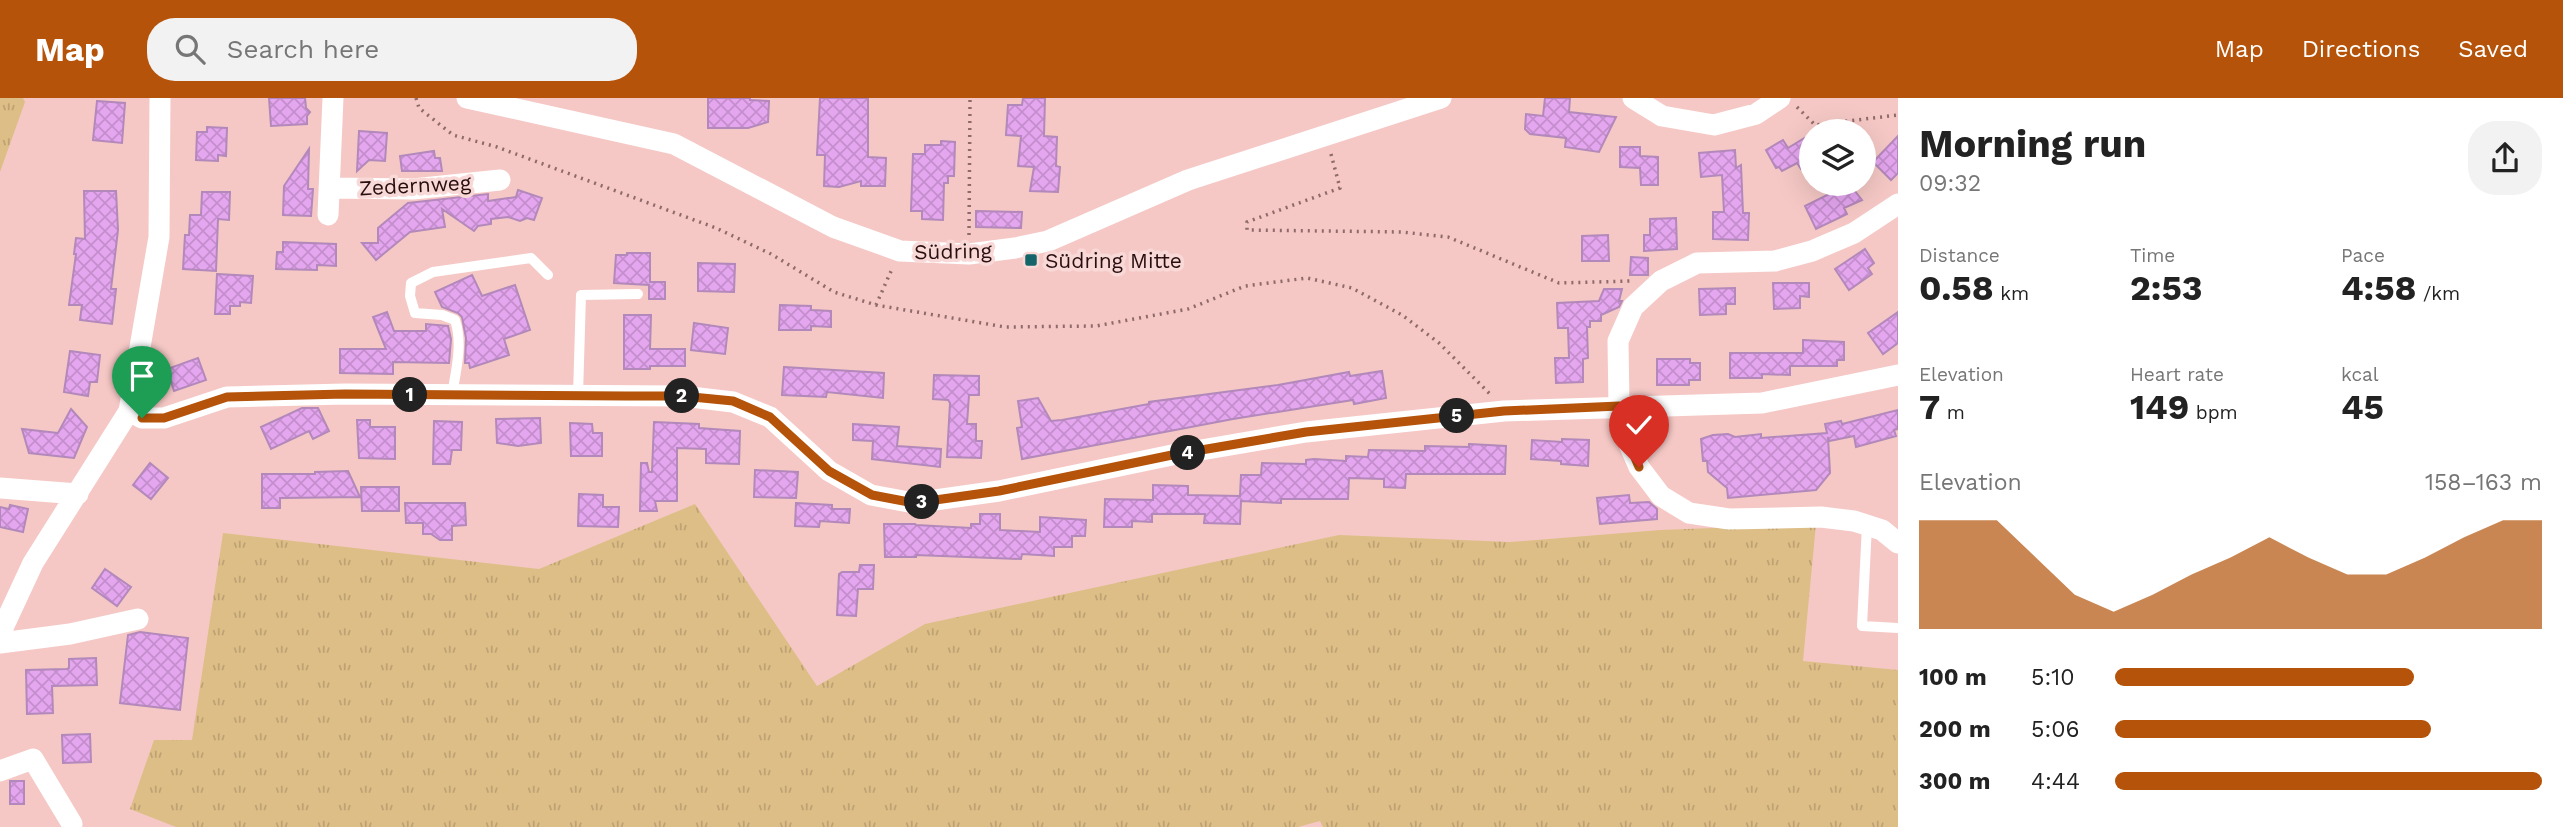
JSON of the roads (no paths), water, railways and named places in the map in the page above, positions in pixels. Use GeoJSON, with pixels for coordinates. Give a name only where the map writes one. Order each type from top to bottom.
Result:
{"type":"FeatureCollection","features":[{"type":"Feature","properties":{"kind":"street"},"geometry":{"type":"LineString","coordinates":[[0,634],[33,563],[129,411],[159,237],[160,98]]}},
{"type":"Feature","properties":{"kind":"street","name":"Zedernweg"},"geometry":{"type":"LineString","coordinates":[[328,215],[333,98]]}},
{"type":"Feature","properties":{"kind":"street","name":"Südring"},"geometry":{"type":"LineString","coordinates":[[467,98],[674,144],[833,227],[900,251],[969,254],[1015,248],[1048,240],[1188,180],[1441,98]]}},
{"type":"Feature","properties":{"kind":"street"},"geometry":{"type":"LineString","coordinates":[[1633,98],[1662,116],[1714,125],[1756,114],[1780,98]]}},
{"type":"Feature","properties":{"kind":"street","name":"Zedernweg"},"geometry":{"type":"LineString","coordinates":[[328,188],[413,190],[500,180]]}},
{"type":"Feature","properties":{"kind":"street"},"geometry":{"type":"LineString","coordinates":[[1886,530],[1854,521],[1821,517],[1729,519],[1689,513],[1661,496],[1639,467],[1626,437],[1619,406],[1618,341],[1633,307],[1661,281],[1697,263],[1775,261],[1812,251],[1854,233],[1898,204]]}},
{"type":"Feature","properties":{"kind":"street"},"geometry":{"type":"LineString","coordinates":[[129,411],[142,418],[164,418],[227,397],[578,395],[682,396],[733,401],[770,417],[829,471],[872,495],[914,503],[999,491],[1172,455],[1306,432],[1504,411],[1762,403],[1898,375]]}},
{"type":"Feature","properties":{"kind":"street"},"geometry":{"type":"LineString","coordinates":[[0,488],[78,494]]}},
{"type":"Feature","properties":{"kind":"street"},"geometry":{"type":"LineString","coordinates":[[0,643],[70,634],[138,619]]}},
{"type":"Feature","properties":{"kind":"street"},"geometry":{"type":"LineString","coordinates":[[0,771],[33,759],[73,826]]}},
{"type":"Feature","properties":{"kind":"lane"},"geometry":{"type":"LineString","coordinates":[[452,395],[459,331],[455,320],[442,315],[415,313],[410,296],[411,283],[433,272],[531,258],[548,275]]}},
{"type":"Feature","properties":{"kind":"lane"},"geometry":{"type":"LineString","coordinates":[[578,395],[581,295],[638,294]]}},
{"type":"Feature","properties":{"kind":"lane"},"geometry":{"type":"LineString","coordinates":[[1886,530],[1862,626],[1898,628]]}},
{"type":"Feature","properties":{"kind":"place","name":"Südring Mitte"},"geometry":{"type":"Point","coordinates":[1031,260]}}]}
